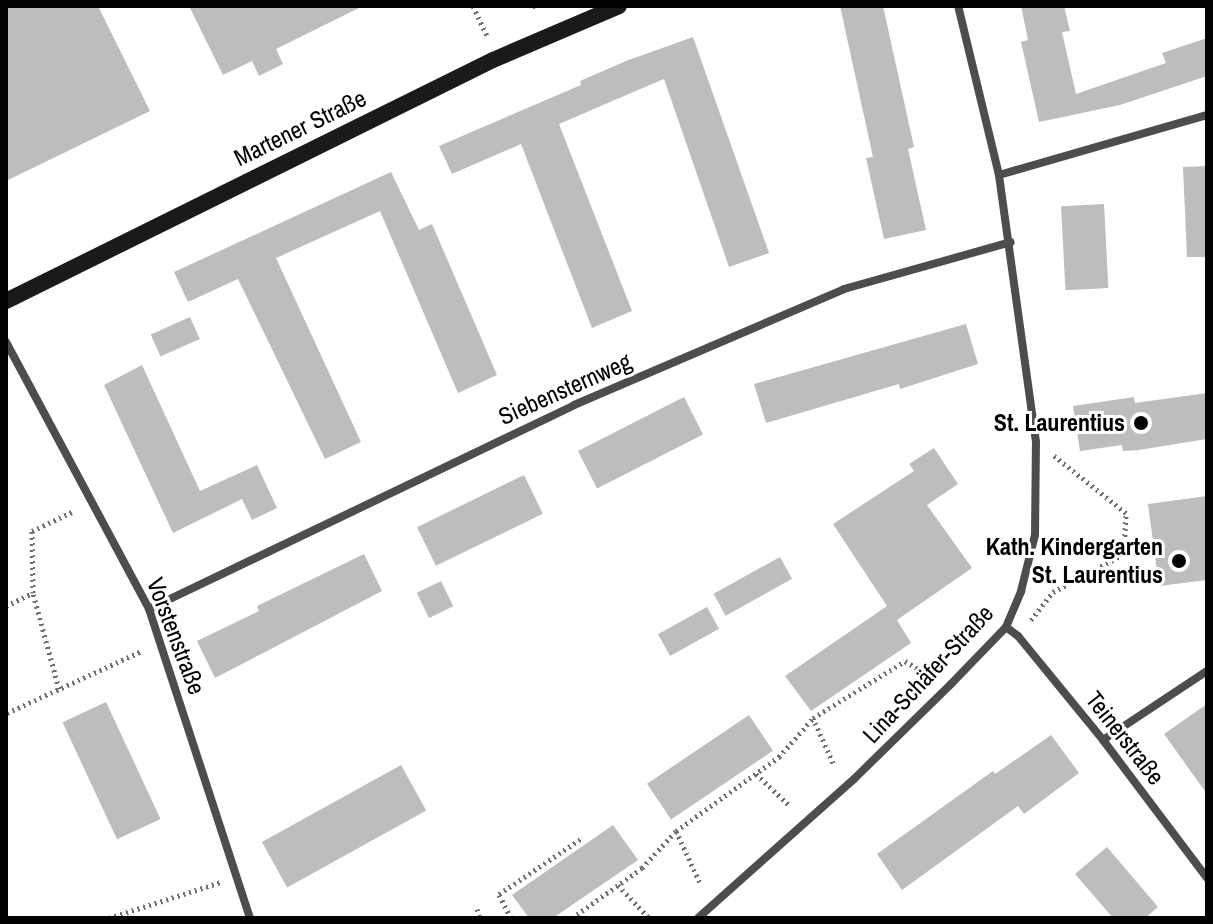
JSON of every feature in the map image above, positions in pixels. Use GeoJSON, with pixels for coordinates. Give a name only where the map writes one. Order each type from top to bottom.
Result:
{"type":"FeatureCollection","features":[{"type":"Feature","properties":{"kind":"street","name":"Martener Straße"},"geometry":{"type":"LineString","coordinates":[[6,301],[493,60],[619,6]]}},
{"type":"Feature","properties":{"kind":"street","name":"Lina-Schäfer-Straße"},"geometry":{"type":"LineString","coordinates":[[698,918],[854,779],[1006,627],[1021,591],[1035,535],[1036,442],[1011,242],[999,175],[958,6]]}},
{"type":"Feature","properties":{"kind":"street"},"geometry":{"type":"LineString","coordinates":[[999,175],[1207,115]]}},
{"type":"Feature","properties":{"kind":"street","name":"Siebensternweg"},"geometry":{"type":"LineString","coordinates":[[149,609],[574,405],[830,295],[1011,242]]}},
{"type":"Feature","properties":{"kind":"street","name":"Vorstenstraße"},"geometry":{"type":"LineString","coordinates":[[6,342],[149,609],[250,918]]}},
{"type":"Feature","properties":{"kind":"street","name":"Teinerstraße"},"geometry":{"type":"LineString","coordinates":[[1006,627],[1018,636],[1103,740],[1207,878]]}},
{"type":"Feature","properties":{"kind":"street"},"geometry":{"type":"LineString","coordinates":[[1103,740],[1207,671]]}},
{"type":"Feature","properties":{"kind":"path"},"geometry":{"type":"LineString","coordinates":[[473,6],[487,36]]}},
{"type":"Feature","properties":{"kind":"path"},"geometry":{"type":"LineString","coordinates":[[1018,636],[1053,592],[1124,554],[1126,513],[1036,442]]}},
{"type":"Feature","properties":{"kind":"path"},"geometry":{"type":"LineString","coordinates":[[59,689],[33,593],[32,531],[72,512]]}},
{"type":"Feature","properties":{"kind":"path"},"geometry":{"type":"LineString","coordinates":[[6,606],[33,593]]}},
{"type":"Feature","properties":{"kind":"path"},"geometry":{"type":"LineString","coordinates":[[7,713],[142,651]]}},
{"type":"Feature","properties":{"kind":"path"},"geometry":{"type":"LineString","coordinates":[[572,918],[642,868],[676,831],[779,757],[813,718],[905,661],[930,676]]}},
{"type":"Feature","properties":{"kind":"path"},"geometry":{"type":"LineString","coordinates":[[813,718],[833,763]]}},
{"type":"Feature","properties":{"kind":"path"},"geometry":{"type":"LineString","coordinates":[[756,774],[788,804]]}},
{"type":"Feature","properties":{"kind":"path"},"geometry":{"type":"LineString","coordinates":[[676,831],[700,883]]}},
{"type":"Feature","properties":{"kind":"path"},"geometry":{"type":"LineString","coordinates":[[511,918],[499,894],[582,838]]}},
{"type":"Feature","properties":{"kind":"path"},"geometry":{"type":"LineString","coordinates":[[109,918],[237,877]]}},
{"type":"Feature","properties":{"kind":"path"},"geometry":{"type":"LineString","coordinates":[[618,885],[649,918]]}},
{"type":"Feature","properties":{"kind":"path"},"geometry":{"type":"LineString","coordinates":[[477,909],[480,918]]}},
{"type":"Feature","properties":{"kind":"building"},"geometry":{"type":"Polygon","coordinates":[[[6,6],[98,6],[150,111],[6,181],[6,6]]]}},
{"type":"Feature","properties":{"kind":"building"},"geometry":{"type":"Polygon","coordinates":[[[189,6],[363,6],[276,49],[283,64],[259,76],[252,61],[223,75],[189,6]]]}},
{"type":"Feature","properties":{"kind":"building"},"geometry":{"type":"Polygon","coordinates":[[[840,6],[883,6],[914,147],[908,149],[926,230],[884,239],[866,158],[873,157],[840,6]]]}},
{"type":"Feature","properties":{"kind":"building"},"geometry":{"type":"Polygon","coordinates":[[[1021,6],[1064,6],[1070,31],[1062,32],[1076,94],[1166,63],[1162,53],[1207,38],[1207,76],[1120,105],[1039,122],[1021,42],[1028,40],[1021,6]]]}},
{"type":"Feature","properties":{"kind":"building"},"geometry":{"type":"Polygon","coordinates":[[[693,37],[769,253],[729,267],[664,79],[638,90],[559,124],[632,311],[592,328],[521,144],[452,174],[439,146],[581,85],[580,81],[626,61],[693,37]]]}},
{"type":"Feature","properties":{"kind":"building"},"geometry":{"type":"Polygon","coordinates":[[[1207,166],[1207,257],[1187,257],[1183,167],[1207,166]]]}},
{"type":"Feature","properties":{"kind":"building"},"geometry":{"type":"Polygon","coordinates":[[[391,172],[419,230],[432,224],[497,375],[458,393],[380,211],[276,258],[361,442],[325,459],[238,279],[188,302],[174,272],[391,172]]]}},
{"type":"Feature","properties":{"kind":"building"},"geometry":{"type":"Polygon","coordinates":[[[1104,204],[1108,288],[1065,290],[1061,206],[1104,204]]]}},
{"type":"Feature","properties":{"kind":"building"},"geometry":{"type":"Polygon","coordinates":[[[190,317],[200,339],[160,356],[151,334],[190,317]]]}},
{"type":"Feature","properties":{"kind":"building"},"geometry":{"type":"Polygon","coordinates":[[[966,324],[978,364],[900,389],[899,384],[766,423],[754,384],[966,324]]]}},
{"type":"Feature","properties":{"kind":"building"},"geometry":{"type":"Polygon","coordinates":[[[142,365],[200,491],[257,465],[277,508],[252,520],[242,499],[173,533],[104,385],[142,365]]]}},
{"type":"Feature","properties":{"kind":"building","name":"St. Laurentius"},"geometry":{"type":"Polygon","coordinates":[[[1207,393],[1207,439],[1139,450],[1123,451],[1122,445],[1080,451],[1073,406],[1134,397],[1135,403],[1207,393]]]}},
{"type":"Feature","properties":{"kind":"building"},"geometry":{"type":"Polygon","coordinates":[[[684,397],[703,434],[597,488],[578,451],[684,397]]]}},
{"type":"Feature","properties":{"kind":"building"},"geometry":{"type":"Polygon","coordinates":[[[934,448],[958,484],[927,505],[972,568],[897,620],[911,643],[811,711],[785,676],[887,606],[833,524],[914,471],[909,464],[934,448]]]}},
{"type":"Feature","properties":{"kind":"building"},"geometry":{"type":"Polygon","coordinates":[[[524,475],[543,514],[436,566],[417,527],[524,475]]]}},
{"type":"Feature","properties":{"kind":"building"},"geometry":{"type":"Polygon","coordinates":[[[1207,496],[1207,580],[1159,586],[1148,504],[1207,496]]]}},
{"type":"Feature","properties":{"kind":"building"},"geometry":{"type":"Polygon","coordinates":[[[364,554],[382,591],[215,678],[197,641],[259,611],[257,606],[364,554]]]}},
{"type":"Feature","properties":{"kind":"building"},"geometry":{"type":"Polygon","coordinates":[[[780,557],[792,579],[726,616],[714,594],[780,557]]]}},
{"type":"Feature","properties":{"kind":"building"},"geometry":{"type":"Polygon","coordinates":[[[441,581],[453,606],[429,618],[417,593],[441,581]]]}},
{"type":"Feature","properties":{"kind":"building"},"geometry":{"type":"Polygon","coordinates":[[[707,607],[719,629],[670,656],[658,634],[707,607]]]}},
{"type":"Feature","properties":{"kind":"building"},"geometry":{"type":"Polygon","coordinates":[[[106,702],[161,819],[117,839],[62,722],[106,702]]]}},
{"type":"Feature","properties":{"kind":"building"},"geometry":{"type":"Polygon","coordinates":[[[1207,704],[1207,794],[1164,734],[1207,704]]]}},
{"type":"Feature","properties":{"kind":"building"},"geometry":{"type":"Polygon","coordinates":[[[749,715],[773,751],[671,819],[647,784],[749,715]]]}},
{"type":"Feature","properties":{"kind":"building"},"geometry":{"type":"Polygon","coordinates":[[[1051,735],[1079,773],[1024,814],[1018,806],[902,890],[877,854],[993,771],[995,774],[1051,735]]]}},
{"type":"Feature","properties":{"kind":"building"},"geometry":{"type":"Polygon","coordinates":[[[401,765],[426,810],[287,888],[262,842],[401,765]]]}},
{"type":"Feature","properties":{"kind":"building"},"geometry":{"type":"Polygon","coordinates":[[[613,825],[638,860],[553,918],[529,918],[512,895],[613,825]]]}},
{"type":"Feature","properties":{"kind":"building"},"geometry":{"type":"Polygon","coordinates":[[[1107,847],[1158,907],[1145,918],[1113,918],[1075,874],[1107,847]]]}},
{"type":"Feature","properties":{"kind":"place","name":"St. Laurentius"},"geometry":{"type":"Point","coordinates":[1141,423]}},
{"type":"Feature","properties":{"kind":"place","name":"Kath. Kindergarten St. Laurentius"},"geometry":{"type":"Point","coordinates":[1179,561]}}]}
